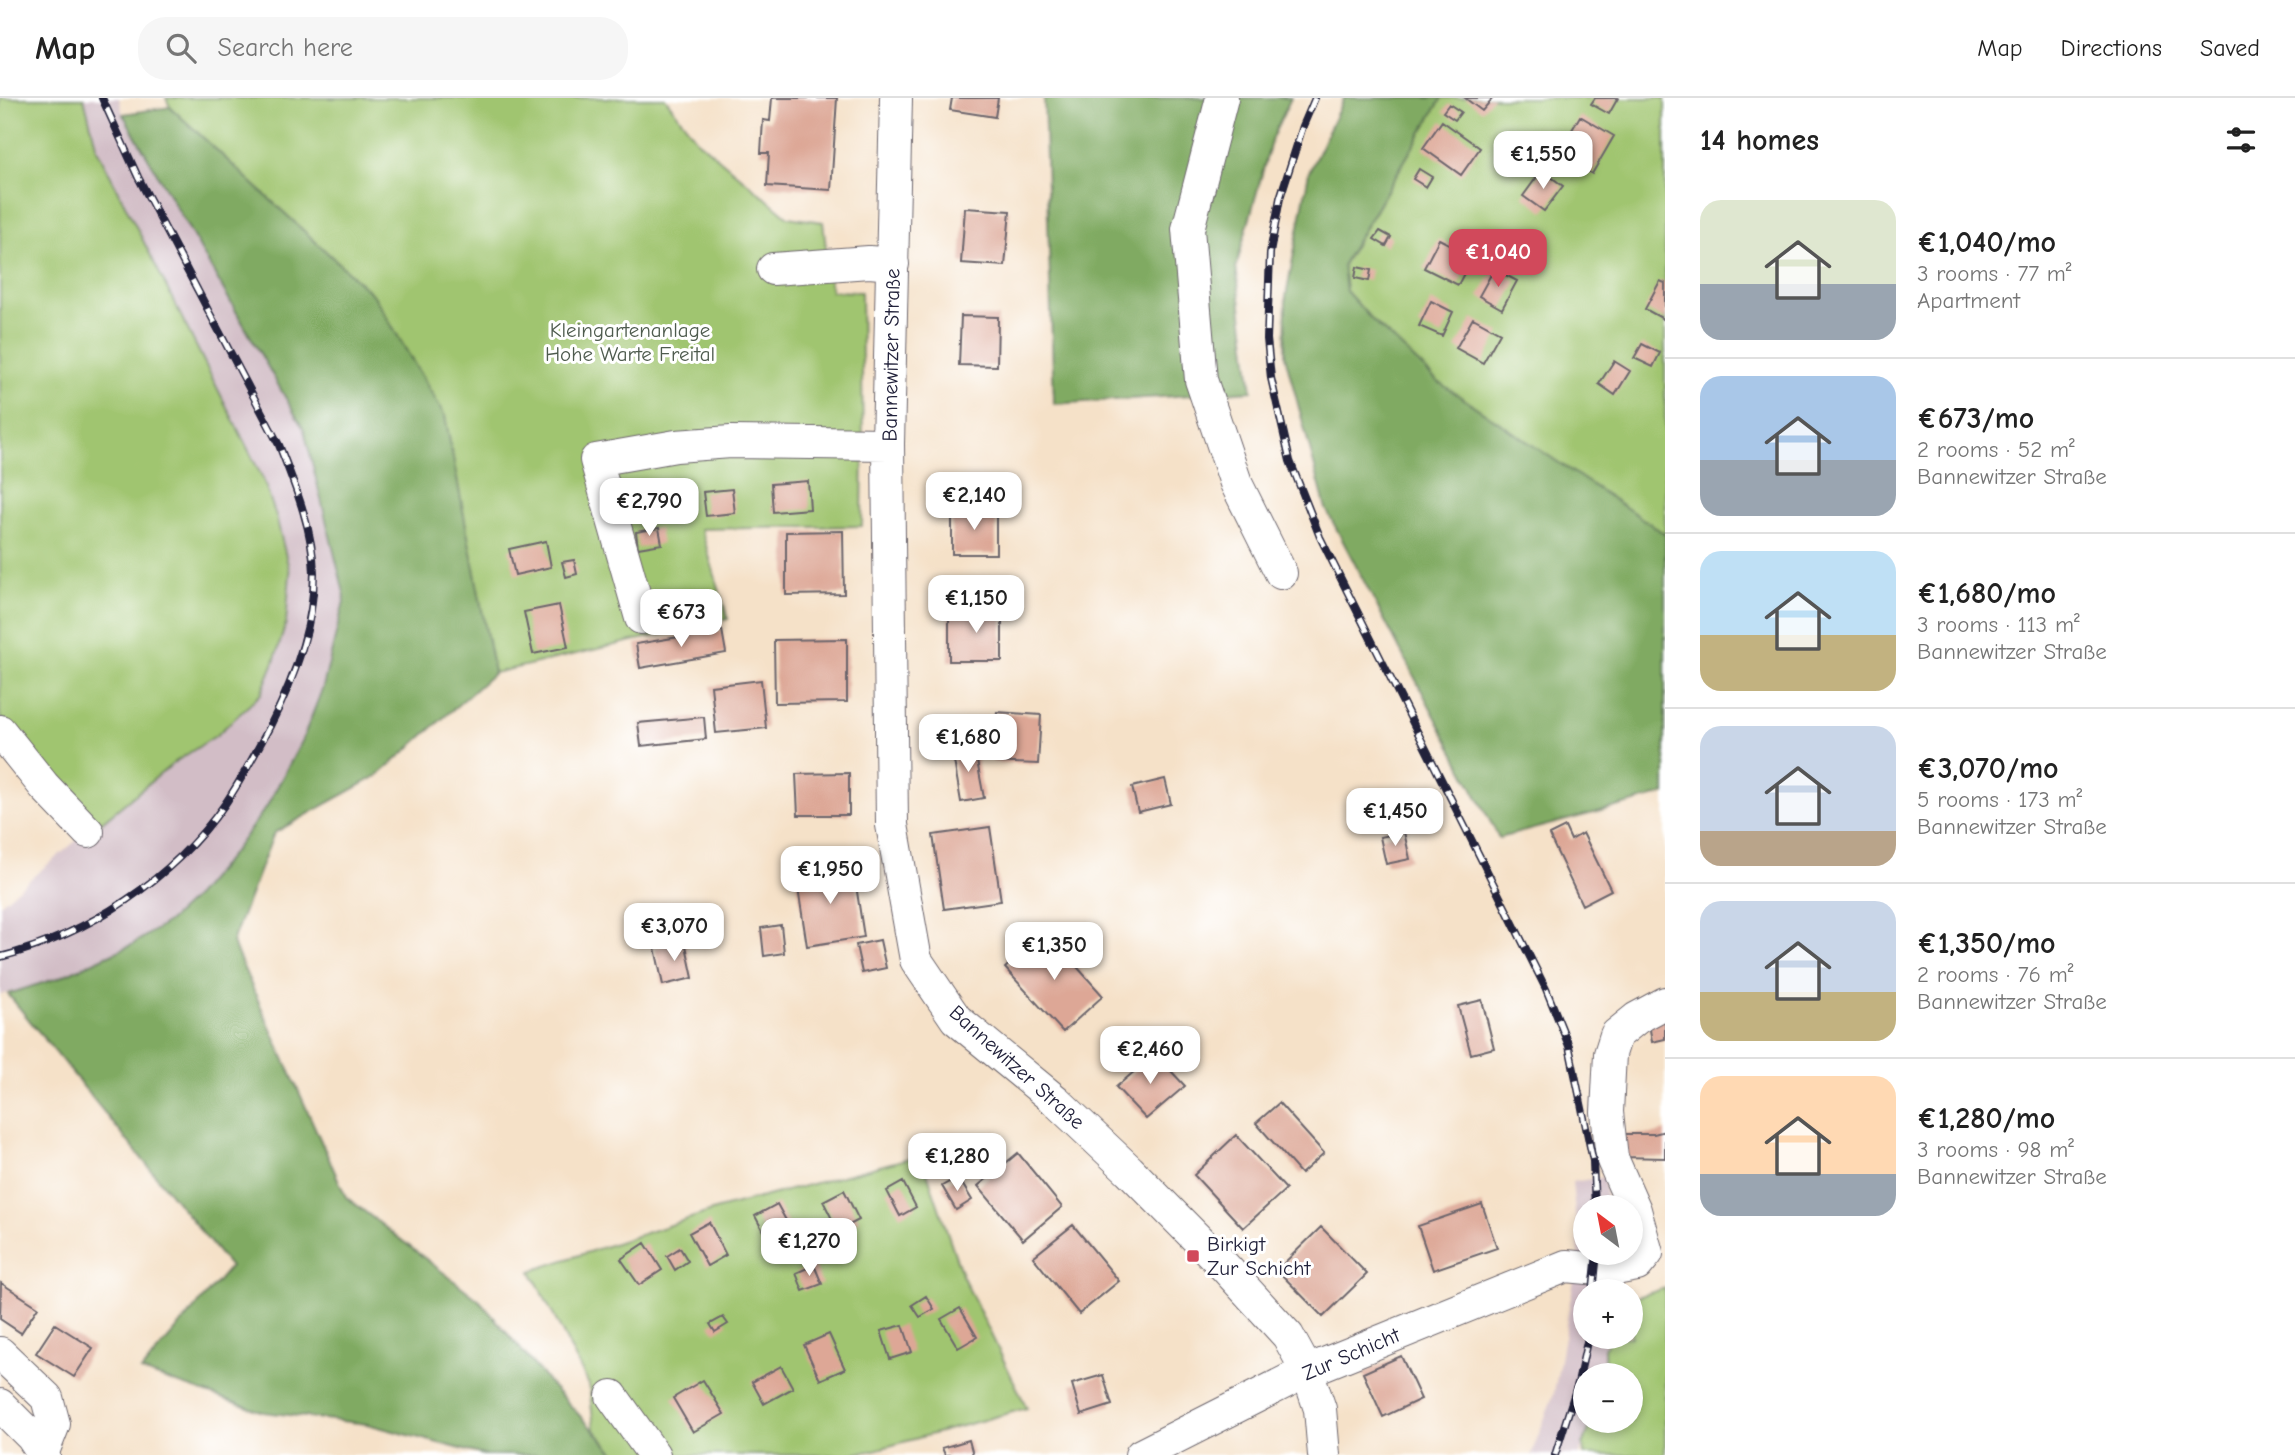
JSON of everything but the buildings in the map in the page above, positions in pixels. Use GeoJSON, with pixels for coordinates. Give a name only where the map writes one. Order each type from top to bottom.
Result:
{"type":"FeatureCollection","features":[{"type":"Feature","properties":{"kind":"street","name":"Bannewitzer Straße"},"geometry":{"type":"LineString","coordinates":[[896,98],[888,444],[892,825],[916,960],[956,1018],[1056,1101],[1129,1170],[1223,1265],[1288,1336],[1307,1371],[1320,1409],[1324,1455]]}},
{"type":"Feature","properties":{"kind":"street"},"geometry":{"type":"LineString","coordinates":[[1222,98],[1188,229],[1201,380],[1237,483],[1281,573]]}},
{"type":"Feature","properties":{"kind":"street"},"geometry":{"type":"LineString","coordinates":[[773,269],[869,262],[893,264]]}},
{"type":"Feature","properties":{"kind":"street"},"geometry":{"type":"LineString","coordinates":[[641,618],[596,460],[676,446],[731,442],[888,444]]}},
{"type":"Feature","properties":{"kind":"street"},"geometry":{"type":"LineString","coordinates":[[0,731],[44,786],[88,832]]}},
{"type":"Feature","properties":{"kind":"street","name":"Zur Schicht"},"geometry":{"type":"LineString","coordinates":[[1141,1455],[1307,1371],[1566,1266],[1610,1270],[1637,1265],[1647,1253],[1635,1210],[1612,1157],[1607,1112],[1610,1054],[1616,1035],[1637,1017],[1665,1003]]}},
{"type":"Feature","properties":{"kind":"street"},"geometry":{"type":"LineString","coordinates":[[0,1353],[47,1398],[54,1424],[43,1453]]}},
{"type":"Feature","properties":{"kind":"street"},"geometry":{"type":"LineString","coordinates":[[612,1396],[654,1455]]}},
{"type":"Feature","properties":{"kind":"street"},"geometry":{"type":"LineString","coordinates":[[0,1405],[17,1420],[43,1453]]}},
{"type":"Feature","properties":{"kind":"shaded area"},"geometry":{"type":"Polygon","coordinates":[[[84,98],[119,98],[123,114],[304,430],[345,597],[323,687],[302,741],[267,806],[235,850],[196,896],[168,922],[131,945],[58,978],[0,995],[0,904],[129,797],[175,762],[217,735],[261,694],[286,623],[290,573],[276,516],[263,479],[97,149],[84,98]]]}},
{"type":"Feature","properties":{"kind":"shaded area"},"geometry":{"type":"Polygon","coordinates":[[[1604,1177],[1606,1195],[1573,1195],[1572,1182],[1604,1177]]]}},
{"type":"Feature","properties":{"kind":"shaded area"},"geometry":{"type":"Polygon","coordinates":[[[1577,1265],[1610,1265],[1609,1279],[1574,1279],[1577,1265]]]}},
{"type":"Feature","properties":{"kind":"shaded area"},"geometry":{"type":"Polygon","coordinates":[[[1573,1286],[1573,1349],[1605,1349],[1605,1363],[1573,1363],[1573,1433],[1587,1433],[1579,1455],[1531,1455],[1554,1393],[1573,1286]]]}},
{"type":"Feature","properties":{"kind":"green space"},"geometry":{"type":"Polygon","coordinates":[[[0,98],[84,98],[97,149],[263,479],[276,516],[290,573],[286,623],[261,694],[217,735],[175,762],[97,826],[0,717],[0,98]]]}},
{"type":"Feature","properties":{"kind":"green space","name":"Kleingartenanlage Hohe Warte Freital"},"geometry":{"type":"Polygon","coordinates":[[[166,98],[665,98],[698,141],[788,217],[823,222],[831,291],[861,292],[862,526],[701,529],[728,619],[494,673],[445,416],[374,296],[170,107],[166,98]]]}},
{"type":"Feature","properties":{"kind":"green space"},"geometry":{"type":"Polygon","coordinates":[[[1044,98],[1291,98],[1272,138],[1236,267],[1252,391],[1054,404],[1044,98]]]}},
{"type":"Feature","properties":{"kind":"green space"},"geometry":{"type":"Polygon","coordinates":[[[1344,98],[1442,98],[1343,264],[1346,291],[1371,319],[1437,381],[1665,534],[1665,794],[1499,838],[1326,509],[1285,356],[1286,296],[1309,172],[1344,98]]]}},
{"type":"Feature","properties":{"kind":"green space"},"geometry":{"type":"Polygon","coordinates":[[[1442,98],[1665,98],[1665,534],[1437,381],[1371,319],[1346,291],[1343,265],[1442,98]]]}},
{"type":"Feature","properties":{"kind":"green space"},"geometry":{"type":"Polygon","coordinates":[[[170,107],[374,296],[445,416],[494,673],[379,775],[274,833],[232,942],[346,1197],[480,1301],[550,1384],[617,1455],[483,1455],[367,1424],[263,1412],[141,1371],[230,1267],[8,994],[58,978],[131,945],[168,922],[196,896],[235,850],[267,806],[302,741],[323,687],[345,597],[304,430],[123,114],[170,107]]]}},
{"type":"Feature","properties":{"kind":"green space"},"geometry":{"type":"Polygon","coordinates":[[[921,1155],[962,1275],[1027,1408],[871,1451],[845,1455],[617,1455],[594,1429],[589,1385],[531,1271],[718,1209],[921,1155]]]}},
{"type":"Feature","properties":{"kind":"green space"},"geometry":{"type":"Polygon","coordinates":[[[1665,1288],[1665,1455],[1584,1455],[1583,1445],[1588,1433],[1643,1433],[1643,1363],[1605,1363],[1604,1349],[1643,1349],[1643,1295],[1665,1288]]]}},
{"type":"Feature","properties":{"kind":"railway"},"geometry":{"type":"LineString","coordinates":[[0,957],[33,947],[96,919],[154,880],[204,831],[237,785],[279,708],[301,652],[313,593],[313,557],[307,524],[279,445],[138,177],[102,98]]}},
{"type":"Feature","properties":{"kind":"railway"},"geometry":{"type":"LineString","coordinates":[[1315,98],[1280,198],[1270,253],[1267,339],[1271,378],[1290,461],[1320,537],[1546,989],[1569,1046],[1593,1161],[1594,1195]]}},
{"type":"Feature","properties":{"kind":"railway"},"geometry":{"type":"LineString","coordinates":[[1594,1279],[1596,1265]]}},
{"type":"Feature","properties":{"kind":"railway"},"geometry":{"type":"LineString","coordinates":[[1555,1455],[1578,1383],[1585,1349]]}},
{"type":"Feature","properties":{"kind":"place","name":"Birkigt Zur Schicht"},"geometry":{"type":"Point","coordinates":[1193,1256]}}]}
